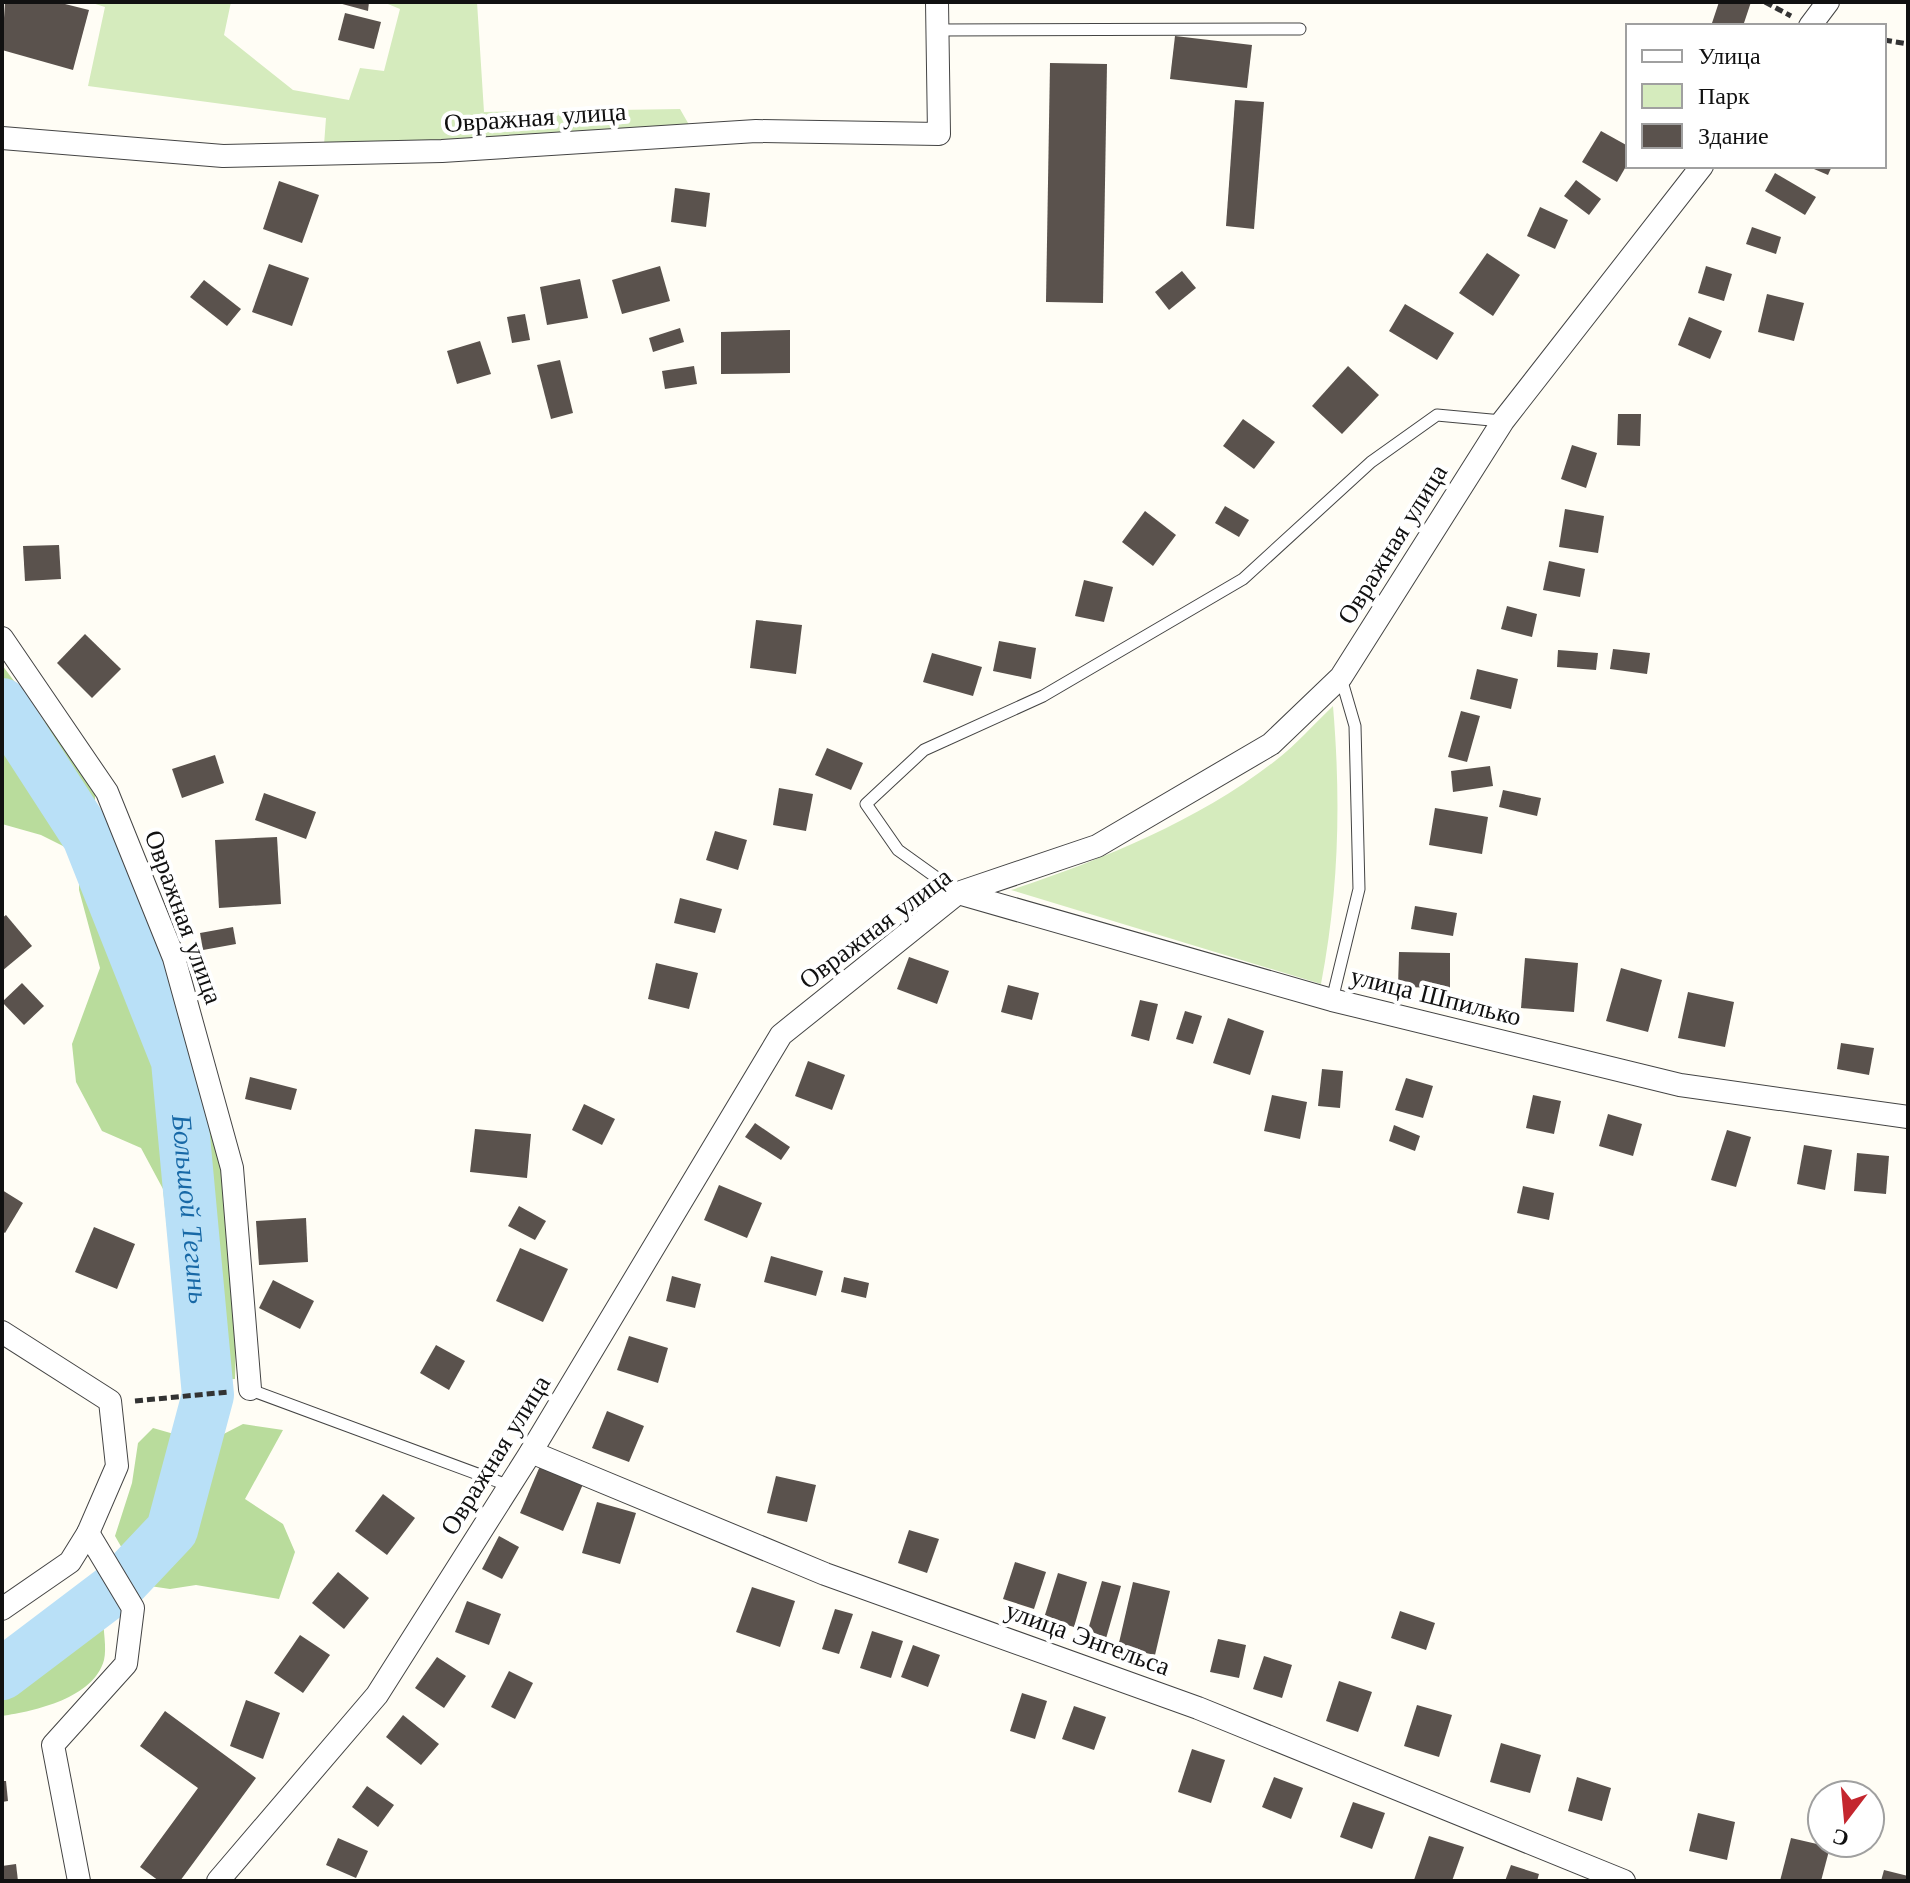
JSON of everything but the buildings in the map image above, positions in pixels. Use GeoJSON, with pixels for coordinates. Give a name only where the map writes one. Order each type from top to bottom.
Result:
{"type":"FeatureCollection","features":[{"type":"Feature","properties":{"kind":"street","name":"Овражная улица"},"geometry":{"type":"LineString","coordinates":[[2,138],[223,156],[442,151],[756,131],[939,134],[937,2]]}},
{"type":"Feature","properties":{"kind":"street"},"geometry":{"type":"LineString","coordinates":[[1812,24],[1828,2]]}},
{"type":"Feature","properties":{"kind":"street","name":"Овражная улица"},"geometry":{"type":"LineString","coordinates":[[218,1881],[377,1695],[531,1452],[781,1035],[958,893],[1097,846],[1271,744],[1341,677],[1503,421],[1700,168]]}},
{"type":"Feature","properties":{"kind":"street","name":"Овражная улица"},"geometry":{"type":"LineString","coordinates":[[2,638],[107,792],[174,958],[232,1168],[248,1389]]}},
{"type":"Feature","properties":{"kind":"street","name":"улица Шпилько"},"geometry":{"type":"LineString","coordinates":[[958,893],[1332,1000],[1680,1085],[1908,1117]]}},
{"type":"Feature","properties":{"kind":"street"},"geometry":{"type":"LineString","coordinates":[[2,1332],[110,1401],[117,1466],[88,1534],[70,1562],[2,1609]]}},
{"type":"Feature","properties":{"kind":"street","name":"улица Энгельса"},"geometry":{"type":"LineString","coordinates":[[531,1452],[825,1574],[1198,1708],[1624,1881]]}},
{"type":"Feature","properties":{"kind":"street"},"geometry":{"type":"LineString","coordinates":[[79,1881],[53,1745],[126,1664],[133,1608],[88,1534]]}},
{"type":"Feature","properties":{"kind":"lane"},"geometry":{"type":"LineString","coordinates":[[938,30],[1300,29]]}},
{"type":"Feature","properties":{"kind":"lane"},"geometry":{"type":"LineString","coordinates":[[958,893],[898,850],[866,804],[924,750],[1043,696],[1243,579],[1371,462],[1437,415],[1503,421]]}},
{"type":"Feature","properties":{"kind":"lane"},"geometry":{"type":"LineString","coordinates":[[1332,1000],[1359,889],[1355,726],[1341,677]]}},
{"type":"Feature","properties":{"kind":"lane"},"geometry":{"type":"LineString","coordinates":[[248,1389],[510,1486]]}},
{"type":"Feature","properties":{"kind":"path"},"geometry":{"type":"LineString","coordinates":[[1886,40],[1908,44]]}},
{"type":"Feature","properties":{"kind":"path"},"geometry":{"type":"LineString","coordinates":[[140,1401],[208,1395]]}},
{"type":"Feature","properties":{"kind":"green space"},"geometry":{"type":"Polygon","coordinates":[[[89,2],[231,2],[224,35],[293,90],[349,100],[360,68],[384,71],[400,9],[383,2],[477,2],[484,112],[680,109],[692,130],[324,145],[326,118],[88,86],[105,7],[89,2]]]}},
{"type":"Feature","properties":{"kind":"green space"},"geometry":{"type":"Polygon","coordinates":[[[2,665],[96,790],[93,817],[69,849],[41,835],[2,824],[2,665]]]}},
{"type":"Feature","properties":{"kind":"green space"},"geometry":{"type":"Polygon","coordinates":[[[1333,706],[1337,846],[1332,915],[1321,984],[1011,890],[1114,852],[1214,802],[1283,755],[1333,706]]]}},
{"type":"Feature","properties":{"kind":"green space"},"geometry":{"type":"Polygon","coordinates":[[[79,865],[120,881],[136,902],[184,1027],[227,1184],[234,1282],[235,1379],[214,1380],[210,1338],[177,1323],[163,1189],[141,1148],[102,1131],[76,1082],[72,1044],[100,968],[79,890],[79,865]]]}},
{"type":"Feature","properties":{"kind":"green space"},"geometry":{"type":"Polygon","coordinates":[[[243,1424],[283,1430],[245,1499],[283,1524],[295,1552],[279,1599],[196,1585],[170,1589],[143,1585],[115,1536],[132,1483],[138,1443],[153,1428],[174,1434],[179,1457],[243,1424]]]}},
{"type":"Feature","properties":{"kind":"green space"},"geometry":{"type":"Polygon","coordinates":[[[103,1616],[104,1660],[88,1684],[76,1693],[46,1706],[2,1716],[2,1652],[42,1622],[103,1616]]]}},
{"type":"Feature","properties":{"kind":"waterway","name":"Большой Тегинь"},"geometry":{"type":"LineString","coordinates":[[2,704],[88,837],[177,1061],[208,1395],[172,1530],[121,1584],[2,1674]]}}]}
